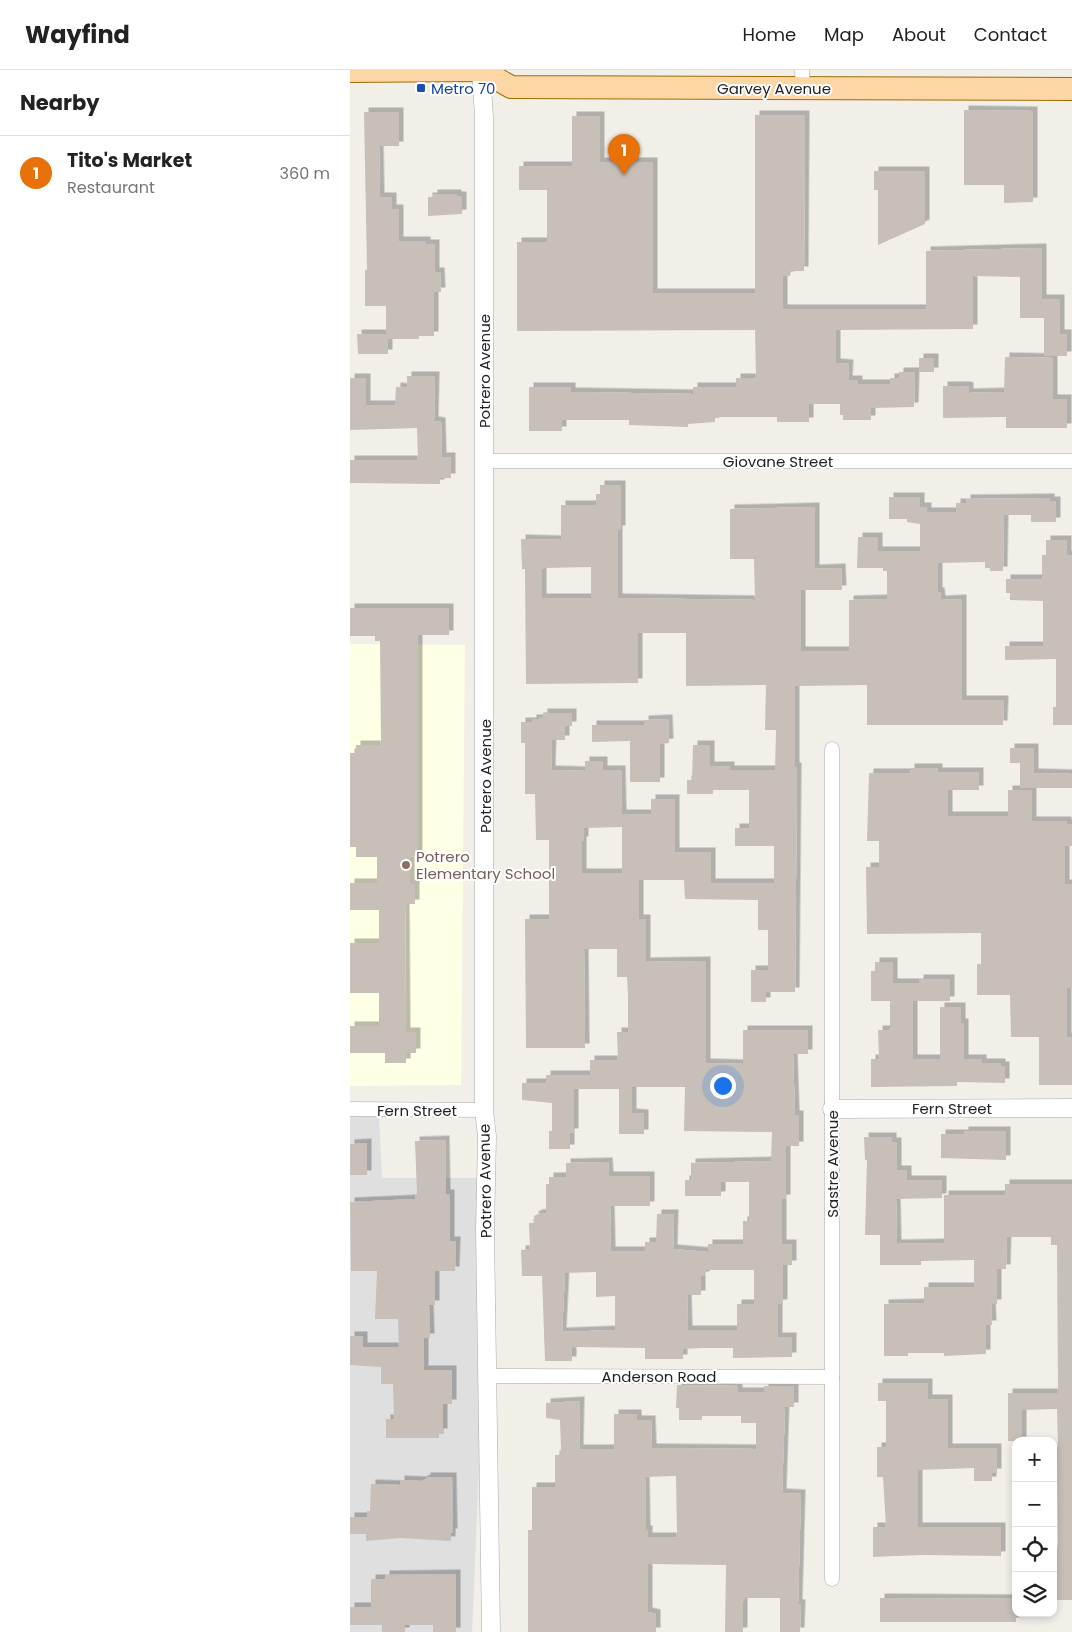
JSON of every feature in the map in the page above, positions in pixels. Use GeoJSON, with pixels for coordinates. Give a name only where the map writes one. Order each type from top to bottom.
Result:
{"type":"FeatureCollection","features":[{"type":"Feature","properties":{"kind":"main road"},"geometry":{"type":"LineString","coordinates":[[350,72],[481,70]]}},
{"type":"Feature","properties":{"kind":"main road","name":"Garvey Avenue"},"geometry":{"type":"LineString","coordinates":[[481,70],[511,87],[802,79],[1072,89]]}},
{"type":"Feature","properties":{"kind":"street","name":"Potrero Avenue"},"geometry":{"type":"LineString","coordinates":[[481,70],[484,117],[484,1110],[487,1136],[487,1376],[491,1632]]}},
{"type":"Feature","properties":{"kind":"street","name":"Giovane Street"},"geometry":{"type":"LineString","coordinates":[[484,462],[1072,461]]}},
{"type":"Feature","properties":{"kind":"street","name":"Sastre Avenue"},"geometry":{"type":"LineString","coordinates":[[832,748],[832,1579]]}},
{"type":"Feature","properties":{"kind":"street","name":"Fern Street"},"geometry":{"type":"LineString","coordinates":[[832,1109],[1072,1108]]}},
{"type":"Feature","properties":{"kind":"street","name":"Fern Street"},"geometry":{"type":"LineString","coordinates":[[350,1109],[484,1110]]}},
{"type":"Feature","properties":{"kind":"street","name":"Anderson Road"},"geometry":{"type":"LineString","coordinates":[[487,1376],[832,1377]]}},
{"type":"Feature","properties":{"kind":"shaded area","name":"Potrero Elementary School"},"geometry":{"type":"Polygon","coordinates":[[[350,644],[465,645],[461,1085],[350,1086],[350,644]]]}},
{"type":"Feature","properties":{"kind":"shaded area"},"geometry":{"type":"Polygon","coordinates":[[[350,1114],[379,1114],[382,1178],[481,1178],[483,1376],[472,1632],[350,1632],[350,1114]]]}},
{"type":"Feature","properties":{"kind":"building"},"geometry":{"type":"Polygon","coordinates":[[[964,110],[1033,111],[1033,202],[1004,203],[1004,185],[964,185],[964,110]]]}},
{"type":"Feature","properties":{"kind":"building"},"geometry":{"type":"Polygon","coordinates":[[[364,112],[399,112],[399,146],[379,146],[380,197],[392,197],[392,209],[399,209],[399,241],[426,241],[426,244],[435,244],[435,272],[440,272],[441,292],[434,292],[434,336],[419,336],[419,339],[388,339],[388,354],[358,354],[357,334],[386,334],[386,306],[365,306],[365,270],[367,270],[364,112]]]}},
{"type":"Feature","properties":{"kind":"building"},"geometry":{"type":"Polygon","coordinates":[[[755,115],[805,115],[804,271],[791,271],[790,276],[783,276],[783,309],[926,309],[926,251],[1042,248],[1042,299],[1060,299],[1060,334],[1067,334],[1067,356],[1044,356],[1044,318],[1020,318],[1020,277],[973,276],[973,329],[836,330],[836,363],[849,364],[848,380],[858,380],[858,384],[890,384],[890,378],[899,378],[899,372],[915,372],[914,407],[871,408],[871,420],[843,420],[843,415],[840,415],[840,404],[809,404],[809,422],[777,422],[777,417],[715,417],[715,422],[688,424],[688,427],[629,425],[629,420],[562,420],[562,431],[529,431],[529,387],[571,387],[571,392],[693,394],[693,387],[736,387],[736,378],[756,378],[755,330],[517,331],[517,242],[547,242],[547,190],[519,190],[519,166],[572,166],[572,116],[600,116],[600,162],[653,162],[653,293],[755,293],[755,115]]]}},
{"type":"Feature","properties":{"kind":"building"},"geometry":{"type":"Polygon","coordinates":[[[874,171],[925,171],[925,224],[878,245],[878,190],[874,190],[874,171]]]}},
{"type":"Feature","properties":{"kind":"building"},"geometry":{"type":"Polygon","coordinates":[[[433,194],[457,194],[457,196],[462,196],[462,214],[428,216],[428,197],[433,197],[433,194]]]}},
{"type":"Feature","properties":{"kind":"building"},"geometry":{"type":"Polygon","coordinates":[[[1005,357],[1053,358],[1053,399],[1067,399],[1067,428],[1006,428],[1006,417],[943,418],[943,386],[966,386],[969,387],[969,393],[1004,392],[1005,357]]]}},
{"type":"Feature","properties":{"kind":"building"},"geometry":{"type":"Polygon","coordinates":[[[919,358],[934,358],[934,372],[919,372],[919,358]]]}},
{"type":"Feature","properties":{"kind":"building"},"geometry":{"type":"Polygon","coordinates":[[[407,376],[435,376],[434,421],[441,422],[442,457],[451,457],[451,478],[440,478],[440,484],[350,483],[350,460],[418,460],[417,428],[350,430],[350,378],[366,378],[366,405],[395,405],[396,387],[407,388],[407,376]]]}},
{"type":"Feature","properties":{"kind":"building"},"geometry":{"type":"Polygon","coordinates":[[[600,485],[621,485],[621,530],[618,530],[618,598],[755,600],[754,559],[730,559],[730,509],[815,507],[815,569],[841,568],[842,590],[801,590],[801,651],[849,651],[849,600],[887,599],[887,571],[883,571],[883,568],[857,568],[858,537],[878,537],[878,551],[920,551],[920,524],[907,522],[907,519],[889,519],[889,497],[920,497],[920,507],[927,507],[927,512],[956,512],[956,503],[966,503],[966,499],[1050,498],[1050,501],[1056,501],[1056,522],[1031,522],[1031,515],[1004,515],[1003,571],[990,571],[990,568],[985,568],[985,562],[938,563],[938,592],[940,592],[941,600],[962,599],[962,700],[1004,700],[1003,725],[867,725],[867,685],[795,686],[795,767],[797,767],[795,992],[766,992],[766,1002],[751,1002],[751,970],[768,970],[768,930],[758,930],[758,900],[685,899],[684,880],[639,880],[639,919],[646,919],[646,962],[706,961],[706,1063],[743,1064],[743,1030],[808,1030],[808,1054],[793,1054],[795,1115],[799,1115],[799,1146],[786,1146],[786,1199],[782,1199],[782,1244],[792,1244],[792,1265],[783,1265],[783,1304],[778,1304],[778,1337],[792,1337],[792,1357],[733,1358],[733,1348],[703,1348],[683,1349],[683,1359],[645,1359],[645,1348],[572,1347],[572,1361],[545,1361],[542,1276],[522,1276],[521,1250],[530,1249],[529,1223],[535,1223],[534,1216],[546,1213],[546,1184],[549,1184],[549,1177],[566,1177],[566,1163],[608,1162],[609,1176],[650,1176],[650,1206],[610,1206],[611,1251],[645,1251],[645,1242],[656,1242],[657,1214],[674,1214],[673,1249],[708,1252],[708,1244],[743,1244],[743,1221],[749,1221],[749,1182],[721,1182],[721,1196],[685,1196],[685,1180],[691,1180],[691,1163],[771,1161],[772,1132],[684,1131],[685,1087],[632,1087],[632,1113],[644,1114],[644,1134],[619,1134],[619,1089],[574,1089],[574,1133],[570,1133],[570,1149],[549,1149],[549,1131],[552,1131],[552,1103],[522,1100],[522,1083],[546,1083],[546,1075],[590,1075],[590,1060],[618,1060],[617,1032],[628,1032],[628,996],[627,977],[617,977],[617,949],[584,949],[585,1048],[526,1048],[525,919],[549,919],[549,840],[536,840],[535,794],[525,794],[525,743],[521,743],[521,722],[532,722],[532,719],[543,717],[543,713],[572,713],[572,726],[565,726],[565,740],[552,740],[551,770],[585,771],[585,761],[603,761],[603,770],[621,770],[622,814],[651,814],[651,799],[675,799],[675,852],[711,852],[711,883],[774,883],[774,846],[735,846],[735,828],[749,828],[749,790],[713,790],[713,794],[687,794],[687,780],[692,780],[693,745],[710,745],[710,766],[730,766],[730,770],[775,770],[776,730],[765,730],[766,685],[686,686],[686,633],[638,633],[638,683],[526,684],[525,569],[522,569],[521,539],[561,540],[561,505],[596,505],[596,494],[600,494],[600,485]],[[591,567],[542,569],[542,598],[591,598],[591,567]],[[622,827],[584,828],[582,873],[622,873],[622,827]],[[706,1270],[705,1276],[701,1276],[701,1295],[687,1295],[688,1330],[737,1330],[737,1304],[754,1304],[754,1270],[706,1270]],[[596,1272],[565,1273],[562,1332],[615,1330],[615,1296],[596,1297],[596,1272]]]}},
{"type":"Feature","properties":{"kind":"building"},"geometry":{"type":"Polygon","coordinates":[[[1046,540],[1067,540],[1067,555],[1072,555],[1072,725],[1053,725],[1053,707],[1056,707],[1056,659],[1005,660],[1005,646],[1043,646],[1043,601],[1010,600],[1010,593],[1006,593],[1006,579],[1042,579],[1042,555],[1046,555],[1046,540]]]}},
{"type":"Feature","properties":{"kind":"building"},"geometry":{"type":"Polygon","coordinates":[[[350,608],[449,608],[449,635],[418,635],[418,856],[410,857],[410,884],[415,884],[415,904],[405,904],[406,1032],[416,1032],[416,1053],[406,1053],[406,1063],[385,1063],[385,1053],[350,1053],[350,1026],[379,1026],[379,993],[350,993],[350,943],[379,943],[379,910],[350,910],[350,883],[377,883],[377,857],[356,857],[356,847],[350,847],[350,753],[356,753],[356,745],[381,745],[380,641],[375,641],[375,636],[350,636],[350,608]]]}},
{"type":"Feature","properties":{"kind":"building"},"geometry":{"type":"Polygon","coordinates":[[[668,719],[669,743],[660,744],[660,782],[630,782],[630,741],[592,742],[592,725],[644,725],[644,720],[668,719]]]}},
{"type":"Feature","properties":{"kind":"building"},"geometry":{"type":"Polygon","coordinates":[[[1010,748],[1034,748],[1034,773],[1072,774],[1072,788],[1020,788],[1020,763],[1010,763],[1010,748]]]}},
{"type":"Feature","properties":{"kind":"building"},"geometry":{"type":"Polygon","coordinates":[[[910,768],[938,768],[938,772],[979,772],[979,790],[948,790],[948,816],[1008,816],[1008,790],[1032,790],[1032,821],[1067,821],[1067,824],[1072,824],[1072,846],[1065,846],[1065,884],[1072,884],[1072,988],[1067,988],[1067,1037],[1072,1037],[1072,1085],[1039,1085],[1039,1037],[1011,1037],[1010,995],[977,995],[977,964],[981,964],[981,933],[867,934],[866,867],[879,867],[879,841],[867,841],[869,773],[910,773],[910,768]]]}},
{"type":"Feature","properties":{"kind":"building"},"geometry":{"type":"Polygon","coordinates":[[[875,962],[893,962],[893,983],[919,983],[919,979],[950,979],[950,1001],[913,1001],[913,1059],[940,1059],[940,1007],[961,1007],[961,1023],[964,1023],[964,1059],[982,1059],[982,1063],[1001,1063],[1001,1066],[1005,1066],[1005,1083],[957,1082],[957,1086],[871,1087],[871,1059],[879,1059],[878,1030],[889,1030],[890,1028],[890,1001],[871,1001],[871,971],[875,971],[875,962]]]}},
{"type":"Feature","properties":{"kind":"building"},"geometry":{"type":"Polygon","coordinates":[[[964,1131],[1006,1131],[1006,1160],[941,1158],[941,1134],[964,1134],[964,1131]]]}},
{"type":"Feature","properties":{"kind":"building"},"geometry":{"type":"Polygon","coordinates":[[[864,1137],[892,1137],[892,1142],[897,1142],[897,1170],[907,1170],[907,1180],[942,1180],[942,1198],[896,1199],[897,1244],[944,1243],[944,1195],[1005,1195],[1005,1184],[1072,1184],[1072,1600],[1057,1600],[1057,1409],[1022,1410],[1022,1437],[1012,1437],[1012,1441],[1008,1441],[1008,1393],[1058,1393],[1057,1245],[1051,1245],[1051,1237],[1007,1237],[1006,1269],[997,1269],[997,1304],[991,1304],[992,1325],[986,1325],[986,1354],[944,1356],[944,1353],[908,1353],[908,1356],[884,1356],[884,1304],[924,1303],[924,1287],[974,1287],[974,1260],[921,1261],[921,1265],[880,1265],[880,1235],[865,1235],[867,1160],[865,1160],[864,1137]]]}},
{"type":"Feature","properties":{"kind":"building"},"geometry":{"type":"Polygon","coordinates":[[[445,1140],[446,1194],[450,1194],[450,1241],[456,1241],[455,1271],[435,1271],[435,1305],[429,1305],[430,1338],[424,1338],[424,1370],[452,1370],[452,1404],[443,1404],[443,1433],[439,1433],[439,1438],[386,1438],[386,1419],[394,1419],[393,1384],[381,1384],[381,1367],[350,1365],[350,1336],[363,1336],[363,1347],[399,1347],[398,1319],[375,1319],[377,1271],[351,1271],[350,1202],[415,1199],[415,1194],[417,1194],[415,1141],[445,1140]]]}},
{"type":"Feature","properties":{"kind":"building"},"geometry":{"type":"Polygon","coordinates":[[[367,1143],[367,1175],[350,1175],[350,1144],[367,1143]]]}},
{"type":"Feature","properties":{"kind":"building"},"geometry":{"type":"Polygon","coordinates":[[[878,1383],[928,1383],[928,1399],[948,1399],[948,1448],[997,1448],[997,1473],[992,1473],[992,1481],[974,1481],[974,1468],[918,1470],[918,1527],[1001,1527],[1001,1556],[921,1555],[873,1557],[873,1527],[886,1527],[883,1477],[877,1477],[877,1447],[886,1447],[886,1401],[878,1401],[878,1383]]]}},
{"type":"Feature","properties":{"kind":"building"},"geometry":{"type":"Polygon","coordinates":[[[677,1385],[738,1386],[738,1392],[764,1392],[764,1386],[794,1386],[794,1407],[785,1407],[782,1493],[801,1494],[798,1604],[801,1604],[800,1632],[780,1632],[780,1598],[745,1598],[743,1601],[743,1632],[725,1632],[726,1565],[648,1564],[648,1612],[656,1614],[656,1632],[528,1632],[528,1530],[532,1530],[532,1487],[555,1487],[555,1455],[559,1455],[561,1449],[560,1420],[546,1418],[546,1403],[580,1401],[579,1449],[614,1449],[614,1414],[637,1414],[637,1420],[651,1420],[652,1448],[756,1449],[756,1423],[741,1423],[741,1416],[702,1416],[702,1420],[679,1420],[679,1408],[676,1408],[677,1385]],[[676,1476],[645,1477],[646,1530],[648,1530],[648,1537],[677,1537],[676,1476]]]}},
{"type":"Feature","properties":{"kind":"building"},"geometry":{"type":"Polygon","coordinates":[[[426,1477],[452,1477],[453,1533],[451,1533],[451,1541],[400,1538],[366,1541],[366,1534],[350,1534],[350,1517],[367,1517],[367,1511],[370,1511],[371,1484],[400,1485],[400,1480],[421,1481],[426,1479],[426,1477]]]}},
{"type":"Feature","properties":{"kind":"building"},"geometry":{"type":"Polygon","coordinates":[[[456,1574],[456,1632],[433,1632],[433,1625],[405,1625],[405,1632],[382,1632],[382,1625],[350,1625],[350,1607],[371,1607],[371,1579],[385,1579],[385,1575],[456,1574]]]}},
{"type":"Feature","properties":{"kind":"building"},"geometry":{"type":"Polygon","coordinates":[[[880,1598],[1012,1599],[1012,1617],[1016,1617],[1016,1622],[880,1622],[880,1598]]]}},
{"type":"Feature","properties":{"kind":"place","name":"Metro 70"},"geometry":{"type":"Point","coordinates":[421,88]}},
{"type":"Feature","properties":{"kind":"place","name":"Tito's Market"},"geometry":{"type":"Point","coordinates":[624,175]}},
{"type":"Feature","properties":{"kind":"place","name":"Potrero Elementary School"},"geometry":{"type":"Point","coordinates":[406,865]}}]}
